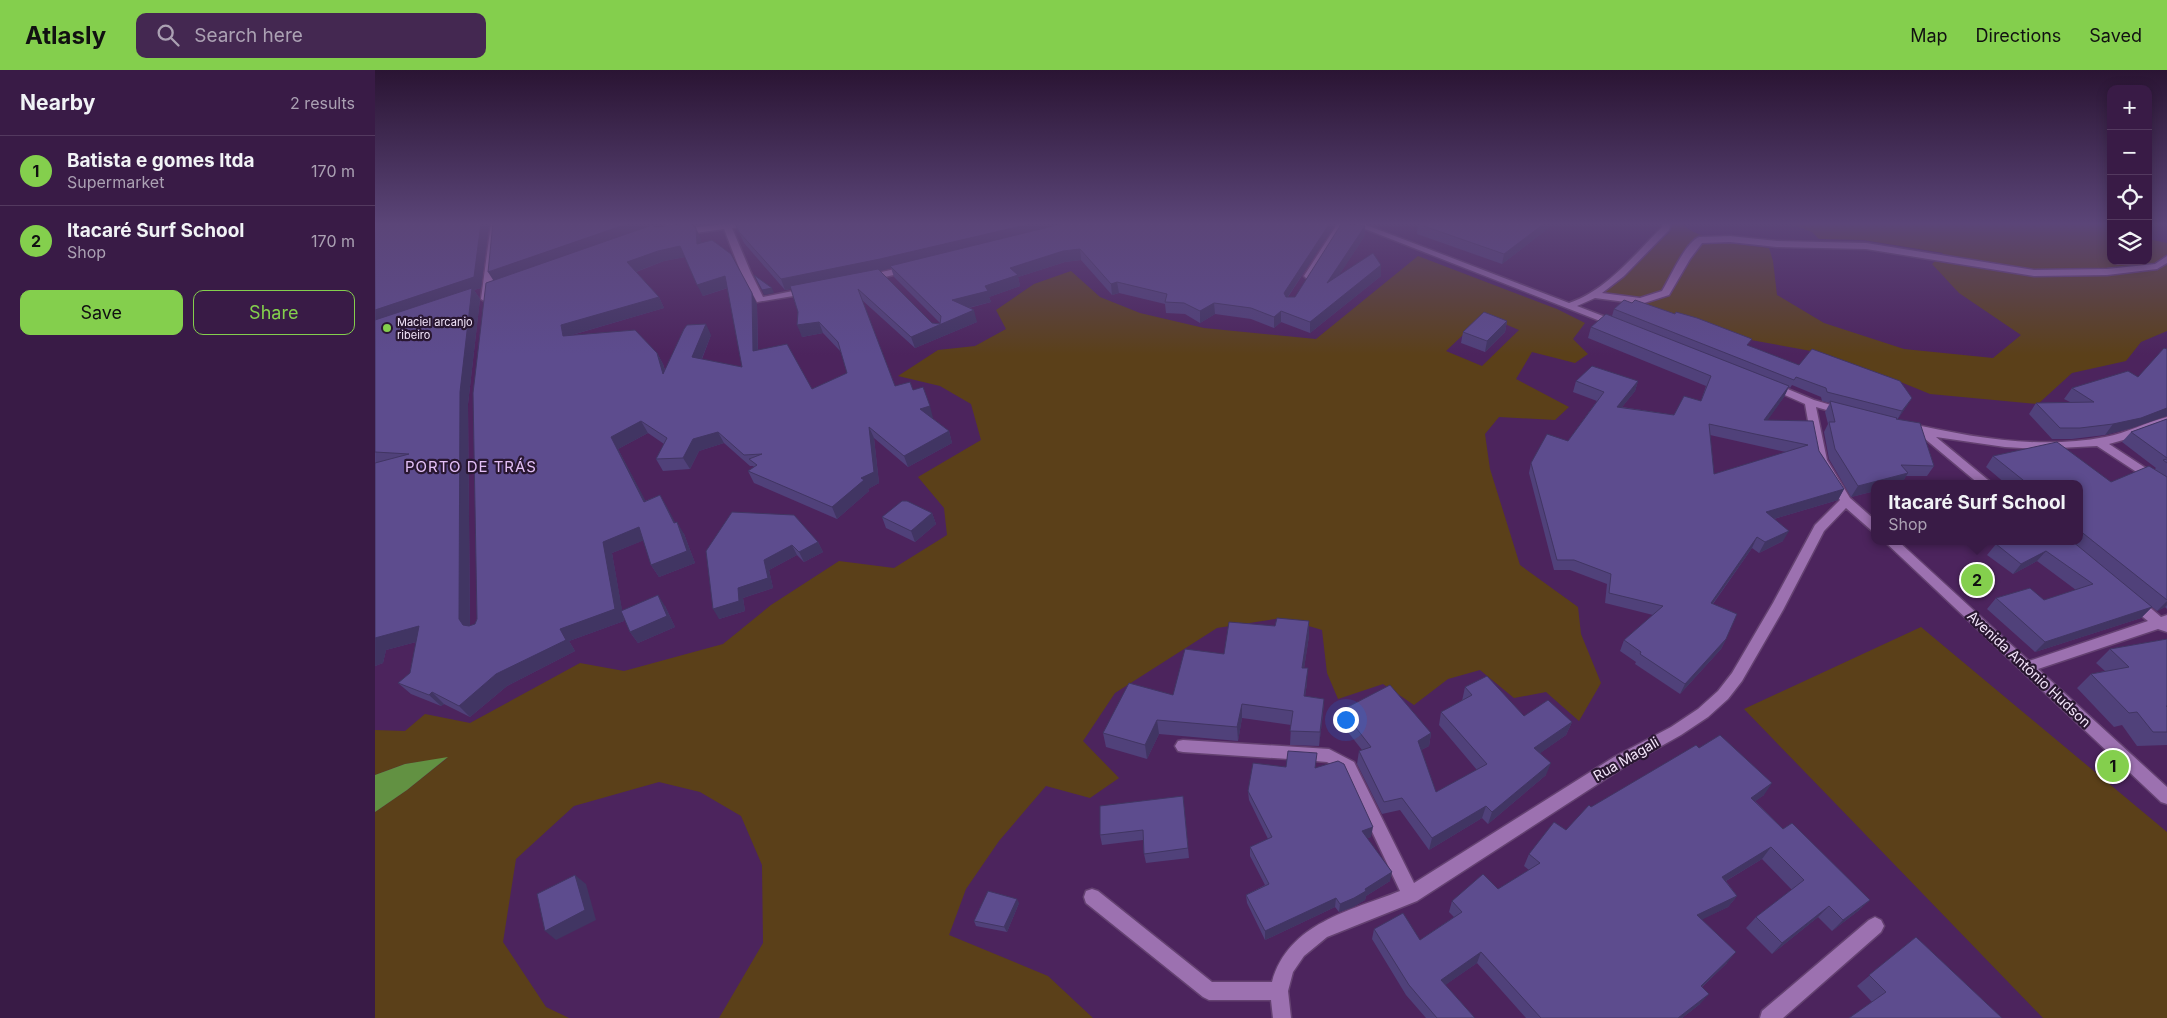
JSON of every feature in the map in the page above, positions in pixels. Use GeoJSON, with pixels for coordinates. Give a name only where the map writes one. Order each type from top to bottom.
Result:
{"type":"FeatureCollection","features":[{"type":"Feature","properties":{"kind":"street"},"geometry":{"type":"LineString","coordinates":[[485,309],[490,267]]}},
{"type":"Feature","properties":{"kind":"street"},"geometry":{"type":"LineString","coordinates":[[744,267],[760,300],[816,289]]}},
{"type":"Feature","properties":{"kind":"street"},"geometry":{"type":"LineString","coordinates":[[855,281],[887,278],[916,267]]}},
{"type":"Feature","properties":{"kind":"street"},"geometry":{"type":"LineString","coordinates":[[1306,280],[1314,267]]}},
{"type":"Feature","properties":{"kind":"street"},"geometry":{"type":"LineString","coordinates":[[1468,267],[1632,330]]}},
{"type":"Feature","properties":{"kind":"street"},"geometry":{"type":"LineString","coordinates":[[1568,306],[1581,303],[1607,286],[1626,267]]}},
{"type":"Feature","properties":{"kind":"street"},"geometry":{"type":"LineString","coordinates":[[1593,295],[1641,300],[1667,293],[1681,267]]}},
{"type":"Feature","properties":{"kind":"street"},"geometry":{"type":"LineString","coordinates":[[1998,267],[2034,273],[2115,271],[2147,267]]}},
{"type":"Feature","properties":{"kind":"street"},"geometry":{"type":"LineString","coordinates":[[1759,380],[1810,402],[1855,416]]}},
{"type":"Feature","properties":{"kind":"street"},"geometry":{"type":"LineString","coordinates":[[1810,402],[1821,460],[1846,501],[1871,523]]}},
{"type":"Feature","properties":{"kind":"street"},"geometry":{"type":"LineString","coordinates":[[1895,425],[1967,440],[2032,446],[2099,442],[2149,429],[2167,420]]}},
{"type":"Feature","properties":{"kind":"street"},"geometry":{"type":"LineString","coordinates":[[1921,430],[1982,480]]}},
{"type":"Feature","properties":{"kind":"street"},"geometry":{"type":"LineString","coordinates":[[2099,442],[2167,488]]}},
{"type":"Feature","properties":{"kind":"street","name":"Rua Magali"},"geometry":{"type":"LineString","coordinates":[[1282,1018],[1279,991],[1285,968],[1299,950],[1321,931],[1411,895],[1619,762],[1676,731],[1723,695],[1737,677],[1778,606],[1819,528],[1846,501]]}},
{"type":"Feature","properties":{"kind":"street","name":"Avenida Antônio Hudson"},"geometry":{"type":"LineString","coordinates":[[1894,545],[2167,797]]}},
{"type":"Feature","properties":{"kind":"street"},"geometry":{"type":"LineString","coordinates":[[2121,591],[2165,624]]}},
{"type":"Feature","properties":{"kind":"street"},"geometry":{"type":"LineString","coordinates":[[2028,667],[2165,624]]}},
{"type":"Feature","properties":{"kind":"street"},"geometry":{"type":"LineString","coordinates":[[1183,746],[1329,756],[1349,768],[1411,895]]}},
{"type":"Feature","properties":{"kind":"street"},"geometry":{"type":"LineString","coordinates":[[1092,897],[1209,991],[1279,991]]}},
{"type":"Feature","properties":{"kind":"street"},"geometry":{"type":"LineString","coordinates":[[1769,1018],[1875,926]]}},
{"type":"Feature","properties":{"kind":"shaded area"},"geometry":{"type":"Polygon","coordinates":[[[1404,267],[1447,267],[1557,309],[1585,323],[1573,339],[1588,354],[1575,363],[1532,352],[1516,379],[1569,407],[1555,420],[1499,417],[1485,434],[1490,469],[1520,565],[1578,607],[1581,634],[1601,683],[1579,721],[1546,692],[1514,698],[1480,670],[1448,679],[1414,705],[1383,684],[1338,699],[1327,673],[1322,630],[1282,618],[1217,628],[1115,693],[1083,741],[1119,778],[1090,798],[1046,786],[999,841],[966,889],[949,935],[1048,976],[1093,1018],[719,1018],[763,943],[762,865],[741,816],[700,792],[659,782],[574,806],[516,859],[503,942],[546,1007],[569,1018],[375,1018],[375,812],[407,790],[447,758],[405,764],[375,775],[375,730],[405,731],[425,714],[470,723],[580,663],[624,671],[723,644],[771,605],[839,561],[894,568],[947,535],[944,508],[918,477],[981,440],[971,404],[940,386],[898,376],[938,350],[975,346],[1006,329],[996,310],[1034,284],[1071,271],[1100,297],[1140,313],[1204,328],[1316,339],[1404,267]],[[1484,315],[1446,351],[1482,366],[1519,330],[1484,315]]]}},
{"type":"Feature","properties":{"kind":"shaded area"},"geometry":{"type":"Polygon","coordinates":[[[1629,267],[1774,267],[1777,295],[1824,323],[1904,349],[1993,358],[2021,335],[1959,293],[1935,267],[2167,267],[2167,331],[2141,342],[2126,361],[2072,373],[2038,404],[1930,394],[1886,376],[1811,351],[1751,340],[1601,294],[1629,267]]]}},
{"type":"Feature","properties":{"kind":"shaded area"},"geometry":{"type":"Polygon","coordinates":[[[1921,627],[2167,832],[2167,1018],[2043,1018],[1744,709],[1921,627]]]}},
{"type":"Feature","properties":{"kind":"shaded area"},"geometry":{"type":"Polygon","coordinates":[[[448,757],[407,790],[375,812],[375,775],[405,764],[448,757]]]}},
{"type":"Feature","properties":{"kind":"building"},"geometry":{"type":"Polygon","coordinates":[[[375,267],[475,267],[474,277],[375,310],[375,267]]]}},
{"type":"Feature","properties":{"kind":"building"},"geometry":{"type":"Polygon","coordinates":[[[488,267],[502,267],[488,272],[488,267]]]}},
{"type":"Feature","properties":{"kind":"building"},"geometry":{"type":"Polygon","coordinates":[[[531,267],[632,267],[659,297],[561,325],[563,336],[635,330],[657,353],[663,374],[687,325],[706,324],[692,357],[742,367],[725,276],[697,285],[689,267],[738,267],[752,293],[753,351],[787,344],[812,389],[847,373],[838,342],[819,322],[797,325],[798,312],[790,286],[878,269],[932,323],[940,324],[941,316],[891,267],[1012,267],[1010,268],[1018,275],[985,286],[988,291],[952,300],[974,310],[911,337],[858,289],[895,386],[910,382],[913,390],[923,387],[930,406],[920,409],[949,431],[904,456],[869,427],[874,472],[861,478],[864,480],[832,507],[748,471],[757,465],[749,459],[762,454],[744,455],[718,432],[693,439],[683,458],[656,459],[667,438],[641,421],[611,437],[644,502],[660,495],[674,523],[677,522],[687,551],[651,565],[639,527],[603,542],[615,609],[560,629],[566,640],[496,674],[459,706],[432,692],[429,695],[398,683],[410,673],[419,626],[375,638],[375,463],[409,454],[375,452],[375,320],[472,288],[460,392],[459,619],[463,625],[469,626],[475,624],[477,619],[473,393],[486,283],[531,267]]]}},
{"type":"Feature","properties":{"kind":"building"},"geometry":{"type":"Polygon","coordinates":[[[770,267],[839,267],[781,279],[770,267]]]}},
{"type":"Feature","properties":{"kind":"building"},"geometry":{"type":"Polygon","coordinates":[[[1096,267],[1301,267],[1284,293],[1286,297],[1295,297],[1314,267],[1338,267],[1327,283],[1351,267],[1378,267],[1310,322],[1281,311],[1274,317],[1251,308],[1214,303],[1200,311],[1184,303],[1165,302],[1167,294],[1117,282],[1111,284],[1096,267]]]}},
{"type":"Feature","properties":{"kind":"building"},"geometry":{"type":"Polygon","coordinates":[[[754,275],[772,288],[762,290],[754,275]]]}},
{"type":"Feature","properties":{"kind":"building"},"geometry":{"type":"Polygon","coordinates":[[[1624,300],[1632,303],[1635,300],[1675,314],[1676,312],[1697,318],[1752,339],[1747,345],[1799,365],[1812,349],[1900,381],[1912,398],[1902,411],[1827,392],[1826,388],[1796,377],[1794,380],[1614,309],[1624,300]]]}},
{"type":"Feature","properties":{"kind":"building"},"geometry":{"type":"Polygon","coordinates":[[[1484,312],[1507,321],[1487,341],[1463,332],[1484,312]]]}},
{"type":"Feature","properties":{"kind":"building"},"geometry":{"type":"Polygon","coordinates":[[[1606,314],[1789,386],[1764,420],[1813,421],[1819,451],[1844,489],[1766,512],[1789,531],[1765,542],[1757,537],[1711,603],[1737,614],[1726,639],[1685,684],[1640,654],[1641,652],[1624,640],[1663,606],[1609,593],[1611,574],[1574,560],[1557,560],[1531,463],[1547,434],[1568,441],[1604,392],[1576,381],[1592,366],[1638,381],[1617,407],[1674,415],[1684,396],[1701,401],[1711,376],[1591,327],[1606,314]],[[1709,424],[1714,474],[1808,445],[1709,424]]]}},
{"type":"Feature","properties":{"kind":"building"},"geometry":{"type":"Polygon","coordinates":[[[2164,348],[2167,349],[2167,408],[2141,418],[2113,424],[2080,428],[2060,428],[2036,403],[2094,402],[2072,388],[2128,371],[2138,377],[2164,348]]]}},
{"type":"Feature","properties":{"kind":"building"},"geometry":{"type":"Polygon","coordinates":[[[1830,401],[1896,419],[1920,423],[1934,466],[1901,465],[1908,473],[1881,480],[1871,480],[1871,483],[1858,486],[1835,449],[1829,422],[1835,422],[1830,401]]]}},
{"type":"Feature","properties":{"kind":"building"},"geometry":{"type":"Polygon","coordinates":[[[2167,419],[2167,458],[2131,432],[2167,419]]]}},
{"type":"Feature","properties":{"kind":"building"},"geometry":{"type":"Polygon","coordinates":[[[2057,442],[2111,482],[2149,466],[2167,477],[2167,600],[2083,533],[2083,480],[2023,480],[1993,456],[2057,442]]]}},
{"type":"Feature","properties":{"kind":"building"},"geometry":{"type":"Polygon","coordinates":[[[902,501],[907,501],[932,513],[911,531],[882,517],[902,501]]]}},
{"type":"Feature","properties":{"kind":"building"},"geometry":{"type":"Polygon","coordinates":[[[732,512],[794,515],[818,542],[799,552],[792,545],[764,560],[768,578],[738,588],[739,601],[713,609],[706,551],[732,512]]]}},
{"type":"Feature","properties":{"kind":"building"},"geometry":{"type":"Polygon","coordinates":[[[1997,545],[2077,545],[2152,607],[2045,642],[1996,598],[2030,588],[2044,600],[2093,584],[2046,551],[2021,564],[1997,545]]]}},
{"type":"Feature","properties":{"kind":"building"},"geometry":{"type":"Polygon","coordinates":[[[658,595],[667,616],[630,632],[621,611],[658,595]]]}},
{"type":"Feature","properties":{"kind":"building"},"geometry":{"type":"Polygon","coordinates":[[[1277,618],[1309,621],[1302,668],[1308,668],[1304,696],[1324,699],[1320,732],[1290,731],[1293,711],[1242,704],[1237,727],[1157,720],[1145,745],[1103,733],[1129,683],[1173,695],[1185,649],[1224,654],[1229,622],[1275,626],[1277,618]]]}},
{"type":"Feature","properties":{"kind":"building"},"geometry":{"type":"Polygon","coordinates":[[[2167,639],[2167,732],[2153,732],[2137,712],[2129,713],[2091,674],[2129,667],[2110,649],[2167,639]]]}},
{"type":"Feature","properties":{"kind":"building"},"geometry":{"type":"Polygon","coordinates":[[[1487,676],[1524,716],[1548,700],[1572,722],[1534,748],[1551,763],[1492,812],[1486,806],[1432,838],[1402,798],[1384,802],[1359,751],[1371,747],[1342,710],[1390,685],[1431,733],[1418,741],[1436,792],[1487,764],[1441,712],[1472,695],[1465,687],[1487,676]]]}},
{"type":"Feature","properties":{"kind":"building"},"geometry":{"type":"Polygon","coordinates":[[[1720,735],[1772,783],[1751,798],[1783,829],[1792,823],[1870,900],[1843,920],[1829,906],[1782,943],[1756,917],[1804,880],[1771,847],[1722,877],[1737,896],[1697,915],[1736,952],[1701,986],[1709,994],[1678,1018],[1541,1018],[1481,952],[1441,980],[1475,1018],[1437,1018],[1409,985],[1374,929],[1403,913],[1420,940],[1462,912],[1452,901],[1483,874],[1498,889],[1540,863],[1529,854],[1554,822],[1566,830],[1589,805],[1591,807],[1696,745],[1699,748],[1720,735]]]}},
{"type":"Feature","properties":{"kind":"building"},"geometry":{"type":"Polygon","coordinates":[[[1288,751],[1317,753],[1315,768],[1338,761],[1344,764],[1373,827],[1362,831],[1392,872],[1354,898],[1340,904],[1336,898],[1265,931],[1246,895],[1269,884],[1250,847],[1272,837],[1248,791],[1253,763],[1286,767],[1288,751]]]}},
{"type":"Feature","properties":{"kind":"building"},"geometry":{"type":"Polygon","coordinates":[[[1183,796],[1188,848],[1144,854],[1143,830],[1100,835],[1100,806],[1183,796]]]}},
{"type":"Feature","properties":{"kind":"building"},"geometry":{"type":"Polygon","coordinates":[[[575,875],[585,910],[545,931],[537,894],[575,875]]]}},
{"type":"Feature","properties":{"kind":"building"},"geometry":{"type":"Polygon","coordinates":[[[988,891],[1017,899],[1004,927],[974,921],[988,891]]]}},
{"type":"Feature","properties":{"kind":"building"},"geometry":{"type":"Polygon","coordinates":[[[1916,937],[2002,1018],[1849,1018],[1886,992],[1869,975],[1916,937]]]}},
{"type":"Feature","properties":{"kind":"place","name":"Maciel arcanjo ribeiro"},"geometry":{"type":"Point","coordinates":[387,328]}},
{"type":"Feature","properties":{"kind":"place","name":"Itacaré Surf School"},"geometry":{"type":"Point","coordinates":[1977,580]}},
{"type":"Feature","properties":{"kind":"place","name":"Batista e gomes ltda"},"geometry":{"type":"Point","coordinates":[2113,766]}},
{"type":"Feature","properties":{"kind":"district","name":"PORTO DE TRÁS"},"geometry":{"type":"Point","coordinates":[471,467]}}]}
